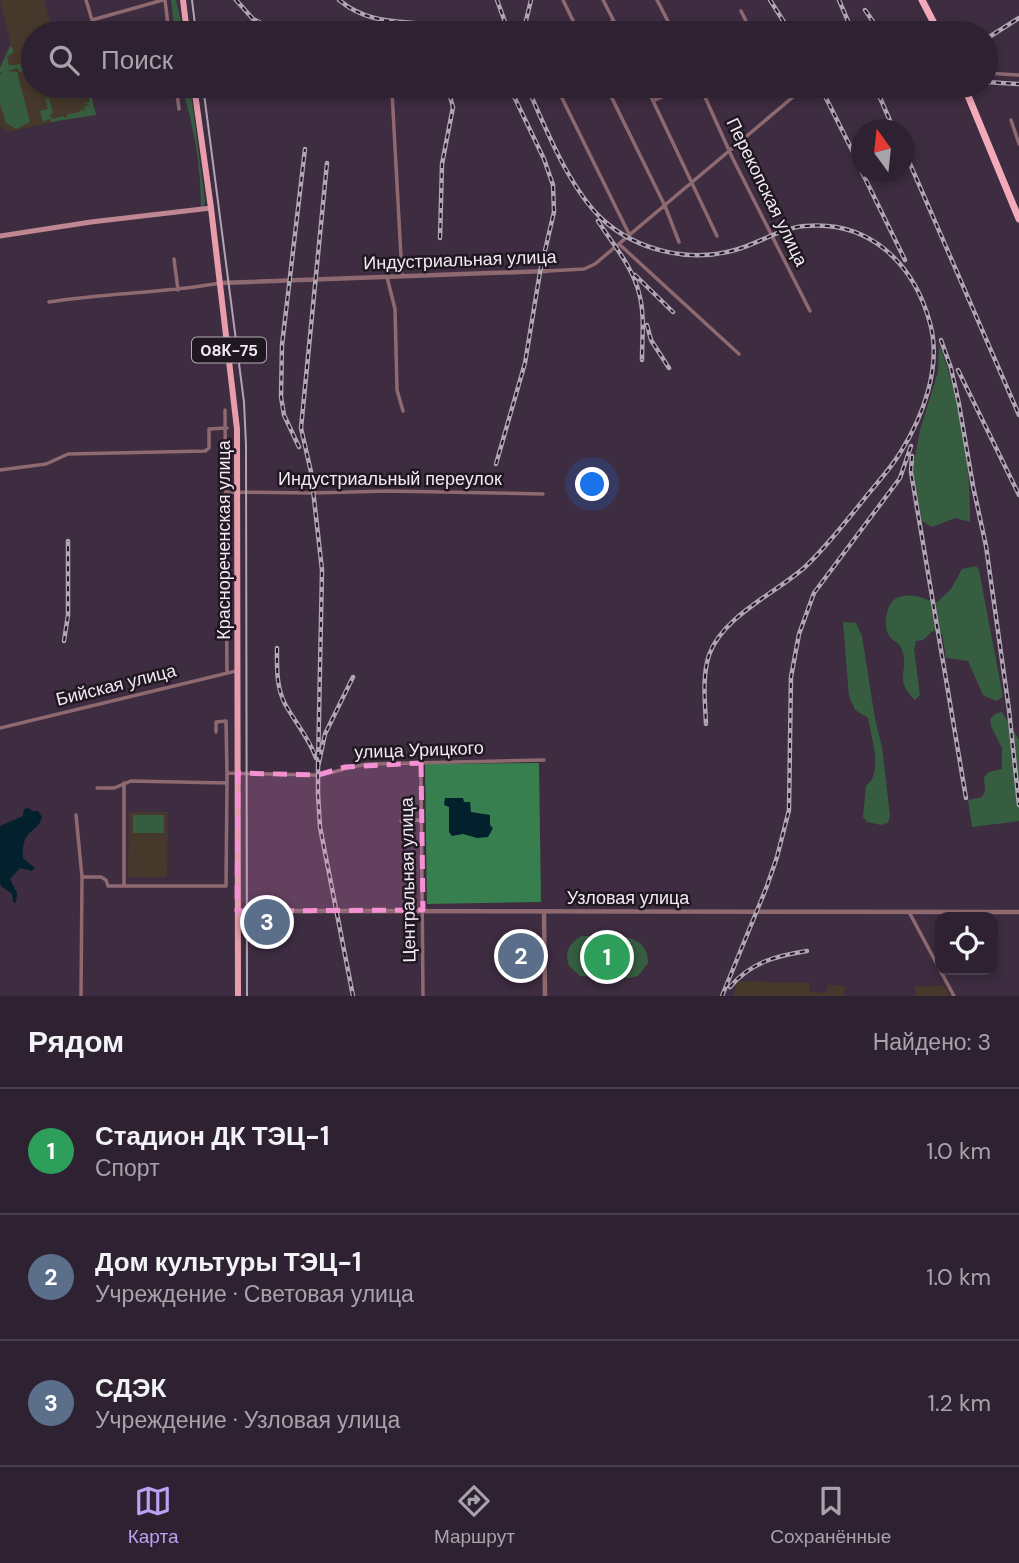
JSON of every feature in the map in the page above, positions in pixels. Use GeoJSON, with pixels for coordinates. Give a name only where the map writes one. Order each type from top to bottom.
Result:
{"type":"FeatureCollection","features":[{"type":"Feature","properties":{"kind":"highway"},"geometry":{"type":"LineString","coordinates":[[922,0],[933,21]]}},
{"type":"Feature","properties":{"kind":"highway"},"geometry":{"type":"LineString","coordinates":[[969,98],[1019,209]]}},
{"type":"Feature","properties":{"kind":"highway"},"geometry":{"type":"LineString","coordinates":[[969,98],[1019,219]]}},
{"type":"Feature","properties":{"kind":"main road"},"geometry":{"type":"LineString","coordinates":[[183,0],[186,21]]}},
{"type":"Feature","properties":{"kind":"main road","name":"Краснореченская улица"},"geometry":{"type":"LineString","coordinates":[[196,98],[237,429],[238,996]]}},
{"type":"Feature","properties":{"kind":"main road"},"geometry":{"type":"LineString","coordinates":[[0,236],[211,208]]}},
{"type":"Feature","properties":{"kind":"street"},"geometry":{"type":"LineString","coordinates":[[86,0],[92,20],[164,0],[168,21]]}},
{"type":"Feature","properties":{"kind":"street"},"geometry":{"type":"LineString","coordinates":[[563,0],[573,21]]}},
{"type":"Feature","properties":{"kind":"street"},"geometry":{"type":"LineString","coordinates":[[603,0],[613,20]]}},
{"type":"Feature","properties":{"kind":"street"},"geometry":{"type":"LineString","coordinates":[[657,0],[668,21]]}},
{"type":"Feature","properties":{"kind":"street"},"geometry":{"type":"LineString","coordinates":[[741,11],[746,21]]}},
{"type":"Feature","properties":{"kind":"street"},"geometry":{"type":"LineString","coordinates":[[998,74],[1019,75]]}},
{"type":"Feature","properties":{"kind":"street"},"geometry":{"type":"LineString","coordinates":[[178,98],[179,110]]}},
{"type":"Feature","properties":{"kind":"street"},"geometry":{"type":"LineString","coordinates":[[392,98],[402,275]]}},
{"type":"Feature","properties":{"kind":"street"},"geometry":{"type":"LineString","coordinates":[[562,98],[629,234]]}},
{"type":"Feature","properties":{"kind":"street"},"geometry":{"type":"LineString","coordinates":[[612,98],[665,206],[679,242]]}},
{"type":"Feature","properties":{"kind":"street"},"geometry":{"type":"LineString","coordinates":[[652,98],[717,236]]}},
{"type":"Feature","properties":{"kind":"street"},"geometry":{"type":"LineString","coordinates":[[653,101],[660,98]]}},
{"type":"Feature","properties":{"kind":"street","name":"Перекопская улица"},"geometry":{"type":"LineString","coordinates":[[706,98],[810,311]]}},
{"type":"Feature","properties":{"kind":"street","name":"Индустриальная улица"},"geometry":{"type":"LineString","coordinates":[[49,302],[178,290],[220,283],[547,271],[590,267],[792,98]]}},
{"type":"Feature","properties":{"kind":"street"},"geometry":{"type":"LineString","coordinates":[[1011,120],[1019,144]]}},
{"type":"Feature","properties":{"kind":"street"},"geometry":{"type":"LineString","coordinates":[[619,244],[739,354]]}},
{"type":"Feature","properties":{"kind":"street"},"geometry":{"type":"LineString","coordinates":[[174,259],[178,290]]}},
{"type":"Feature","properties":{"kind":"street"},"geometry":{"type":"LineString","coordinates":[[387,276],[395,309],[397,390],[403,411]]}},
{"type":"Feature","properties":{"kind":"street"},"geometry":{"type":"LineString","coordinates":[[225,410],[227,673]]}},
{"type":"Feature","properties":{"kind":"street"},"geometry":{"type":"LineString","coordinates":[[0,470],[46,464],[65,454],[205,452],[209,448],[209,429],[226,428]]}},
{"type":"Feature","properties":{"kind":"street","name":"Индустриальный переулок"},"geometry":{"type":"LineString","coordinates":[[227,492],[543,494]]}},
{"type":"Feature","properties":{"kind":"street","name":"Бийская улица"},"geometry":{"type":"LineString","coordinates":[[0,728],[238,671]]}},
{"type":"Feature","properties":{"kind":"street"},"geometry":{"type":"LineString","coordinates":[[82,877],[101,877],[106,880],[107,886],[226,886],[226,721],[216,722],[216,732]]}},
{"type":"Feature","properties":{"kind":"street","name":"улица Урицкого"},"geometry":{"type":"LineString","coordinates":[[227,773],[318,775],[356,765],[544,760]]}},
{"type":"Feature","properties":{"kind":"street","name":"Центральная улица"},"geometry":{"type":"LineString","coordinates":[[421,763],[423,996]]}},
{"type":"Feature","properties":{"kind":"street"},"geometry":{"type":"LineString","coordinates":[[97,788],[114,788],[131,781],[227,783]]}},
{"type":"Feature","properties":{"kind":"street"},"geometry":{"type":"LineString","coordinates":[[124,783],[124,886]]}},
{"type":"Feature","properties":{"kind":"street"},"geometry":{"type":"LineString","coordinates":[[76,815],[82,877],[81,996]]}},
{"type":"Feature","properties":{"kind":"street"},"geometry":{"type":"LineString","coordinates":[[401,821],[421,820]]}},
{"type":"Feature","properties":{"kind":"street","name":"Узловая улица"},"geometry":{"type":"LineString","coordinates":[[237,911],[1019,912]]}},
{"type":"Feature","properties":{"kind":"street"},"geometry":{"type":"LineString","coordinates":[[544,912],[545,996]]}},
{"type":"Feature","properties":{"kind":"street"},"geometry":{"type":"LineString","coordinates":[[909,912],[954,996]]}},
{"type":"Feature","properties":{"kind":"highlighted area"},"geometry":{"type":"Polygon","coordinates":[[[421,763],[423,910],[237,911],[238,773],[318,775],[345,767],[421,763]]]}},
{"type":"Feature","properties":{"kind":"shaded area"},"geometry":{"type":"Polygon","coordinates":[[[0,0],[44,0],[50,21],[21,21],[21,98],[92,98],[96,115],[9,132],[0,126],[0,68],[11,45],[0,0]]]}},
{"type":"Feature","properties":{"kind":"shaded area"},"geometry":{"type":"Polygon","coordinates":[[[129,812],[168,812],[167,877],[128,877],[129,812]]]}},
{"type":"Feature","properties":{"kind":"shaded area"},"geometry":{"type":"Polygon","coordinates":[[[738,981],[809,983],[809,996],[733,996],[738,981]]]}},
{"type":"Feature","properties":{"kind":"shaded area"},"geometry":{"type":"Polygon","coordinates":[[[827,985],[845,986],[844,996],[810,996],[810,992],[827,993],[827,985]]]}},
{"type":"Feature","properties":{"kind":"shaded area"},"geometry":{"type":"Polygon","coordinates":[[[915,986],[944,986],[950,996],[915,996],[915,986]]]}},
{"type":"Feature","properties":{"kind":"green space"},"geometry":{"type":"Polygon","coordinates":[[[171,0],[176,0],[181,21],[174,21],[171,0]]]}},
{"type":"Feature","properties":{"kind":"green space"},"geometry":{"type":"Polygon","coordinates":[[[10,46],[13,53],[7,56],[9,66],[20,64],[21,72],[18,68],[7,71],[17,72],[21,98],[24,98],[30,122],[16,129],[6,123],[0,104],[0,68],[10,46]]]}},
{"type":"Feature","properties":{"kind":"green space"},"geometry":{"type":"Polygon","coordinates":[[[49,98],[53,113],[49,116],[53,119],[62,116],[66,118],[68,114],[83,109],[85,114],[84,107],[91,105],[83,104],[90,102],[89,98],[92,98],[96,115],[43,122],[40,111],[48,109],[45,99],[49,98]]]}},
{"type":"Feature","properties":{"kind":"green space"},"geometry":{"type":"Polygon","coordinates":[[[185,98],[192,98],[205,201],[201,207],[200,177],[185,98]]]}},
{"type":"Feature","properties":{"kind":"green space"},"geometry":{"type":"Polygon","coordinates":[[[939,344],[953,387],[963,432],[969,477],[970,522],[955,518],[932,527],[922,521],[914,462],[920,430],[938,372],[939,344]]]}},
{"type":"Feature","properties":{"kind":"green space"},"geometry":{"type":"Polygon","coordinates":[[[976,566],[979,570],[1003,697],[996,701],[983,695],[968,661],[946,658],[942,634],[934,630],[923,640],[916,641],[914,649],[920,695],[915,700],[904,686],[904,658],[901,647],[889,636],[886,629],[890,605],[894,600],[907,596],[936,603],[951,589],[962,569],[976,566]]]}},
{"type":"Feature","properties":{"kind":"green space"},"geometry":{"type":"Polygon","coordinates":[[[843,622],[856,623],[862,636],[882,747],[890,816],[888,823],[881,825],[867,822],[863,817],[866,786],[874,772],[875,754],[868,718],[855,710],[849,696],[843,622]]]}},
{"type":"Feature","properties":{"kind":"green space"},"geometry":{"type":"Polygon","coordinates":[[[1002,712],[1019,740],[1019,821],[972,827],[968,800],[982,797],[985,791],[984,777],[989,772],[1002,769],[1002,748],[990,719],[1002,712]]]}},
{"type":"Feature","properties":{"kind":"green space"},"geometry":{"type":"Polygon","coordinates":[[[539,763],[541,902],[427,904],[425,764],[539,763]]]}},
{"type":"Feature","properties":{"kind":"green space"},"geometry":{"type":"Polygon","coordinates":[[[133,815],[164,815],[164,833],[133,833],[133,815]]]}},
{"type":"Feature","properties":{"kind":"green space"},"geometry":{"type":"Polygon","coordinates":[[[582,936],[613,936],[634,940],[646,952],[648,963],[638,976],[629,978],[580,976],[569,966],[567,952],[582,936]]]}},
{"type":"Feature","properties":{"kind":"water"},"geometry":{"type":"Polygon","coordinates":[[[445,798],[463,798],[464,802],[470,802],[471,812],[490,815],[490,825],[493,828],[488,837],[477,838],[463,834],[452,836],[449,832],[449,807],[444,805],[445,798]]]}},
{"type":"Feature","properties":{"kind":"water"},"geometry":{"type":"Polygon","coordinates":[[[24,809],[38,811],[42,817],[27,836],[23,848],[23,858],[35,868],[32,871],[20,868],[10,879],[17,893],[16,903],[13,902],[12,894],[0,883],[0,826],[23,816],[24,809]]]}},
{"type":"Feature","properties":{"kind":"tram line"},"geometry":{"type":"LineString","coordinates":[[192,0],[195,21]]}},
{"type":"Feature","properties":{"kind":"tram line"},"geometry":{"type":"LineString","coordinates":[[205,98],[244,402],[247,996]]}},
{"type":"Feature","properties":{"kind":"railway"},"geometry":{"type":"LineString","coordinates":[[236,0],[257,21]]}},
{"type":"Feature","properties":{"kind":"railway"},"geometry":{"type":"LineString","coordinates":[[339,0],[369,16],[395,21]]}},
{"type":"Feature","properties":{"kind":"railway"},"geometry":{"type":"LineString","coordinates":[[497,0],[505,21]]}},
{"type":"Feature","properties":{"kind":"railway"},"geometry":{"type":"LineString","coordinates":[[526,21],[531,0]]}},
{"type":"Feature","properties":{"kind":"railway"},"geometry":{"type":"LineString","coordinates":[[770,0],[783,21]]}},
{"type":"Feature","properties":{"kind":"railway"},"geometry":{"type":"LineString","coordinates":[[839,0],[848,21]]}},
{"type":"Feature","properties":{"kind":"railway"},"geometry":{"type":"LineString","coordinates":[[865,10],[873,21]]}},
{"type":"Feature","properties":{"kind":"railway"},"geometry":{"type":"LineString","coordinates":[[998,31],[1019,18]]}},
{"type":"Feature","properties":{"kind":"railway"},"geometry":{"type":"LineString","coordinates":[[998,83],[1019,84]]}},
{"type":"Feature","properties":{"kind":"railway"},"geometry":{"type":"LineString","coordinates":[[440,238],[442,164],[453,107],[450,98]]}},
{"type":"Feature","properties":{"kind":"railway"},"geometry":{"type":"LineString","coordinates":[[496,464],[525,363],[540,272],[554,212],[553,185],[544,159],[515,98]]}},
{"type":"Feature","properties":{"kind":"railway"},"geometry":{"type":"LineString","coordinates":[[532,98],[559,156],[579,191],[602,219],[631,239],[665,251],[700,255],[735,250],[796,227],[828,226],[850,230],[869,238],[901,265],[913,282],[930,323],[934,356],[932,374],[923,407],[908,439],[886,473],[820,552],[793,577],[738,617],[716,641],[705,672],[706,724]]}},
{"type":"Feature","properties":{"kind":"railway"},"geometry":{"type":"LineString","coordinates":[[826,98],[851,148]]}},
{"type":"Feature","properties":{"kind":"railway"},"geometry":{"type":"LineString","coordinates":[[880,98],[889,119]]}},
{"type":"Feature","properties":{"kind":"railway"},"geometry":{"type":"LineString","coordinates":[[299,447],[284,415],[281,397],[282,345],[305,149]]}},
{"type":"Feature","properties":{"kind":"railway"},"geometry":{"type":"LineString","coordinates":[[318,767],[322,570],[311,472],[301,428],[327,163]]}},
{"type":"Feature","properties":{"kind":"railway"},"geometry":{"type":"LineString","coordinates":[[914,173],[1019,415]]}},
{"type":"Feature","properties":{"kind":"railway"},"geometry":{"type":"LineString","coordinates":[[867,182],[905,260]]}},
{"type":"Feature","properties":{"kind":"railway"},"geometry":{"type":"LineString","coordinates":[[598,221],[636,283],[642,310],[642,360]]}},
{"type":"Feature","properties":{"kind":"railway"},"geometry":{"type":"LineString","coordinates":[[635,275],[673,312]]}},
{"type":"Feature","properties":{"kind":"railway"},"geometry":{"type":"LineString","coordinates":[[647,325],[651,340],[669,368]]}},
{"type":"Feature","properties":{"kind":"railway"},"geometry":{"type":"LineString","coordinates":[[941,340],[959,404],[986,546],[1019,805]]}},
{"type":"Feature","properties":{"kind":"railway"},"geometry":{"type":"LineString","coordinates":[[958,370],[1019,495]]}},
{"type":"Feature","properties":{"kind":"railway"},"geometry":{"type":"LineString","coordinates":[[722,996],[767,886],[789,810],[791,677],[799,634],[814,593],[900,478],[911,446]]}},
{"type":"Feature","properties":{"kind":"railway"},"geometry":{"type":"LineString","coordinates":[[912,456],[911,472],[966,798]]}},
{"type":"Feature","properties":{"kind":"railway"},"geometry":{"type":"LineString","coordinates":[[64,641],[68,615],[68,541]]}},
{"type":"Feature","properties":{"kind":"railway"},"geometry":{"type":"LineString","coordinates":[[277,648],[282,697],[316,758]]}},
{"type":"Feature","properties":{"kind":"railway"},"geometry":{"type":"LineString","coordinates":[[353,677],[325,734],[318,767],[318,794],[320,827],[353,996]]}},
{"type":"Feature","properties":{"kind":"railway"},"geometry":{"type":"LineString","coordinates":[[730,987],[755,966],[785,955],[807,951]]}},
{"type":"Feature","properties":{"kind":"place","name":"СДЭК"},"geometry":{"type":"Point","coordinates":[267,922]}},
{"type":"Feature","properties":{"kind":"place","name":"Дом культуры ТЭЦ-1"},"geometry":{"type":"Point","coordinates":[521,956]}},
{"type":"Feature","properties":{"kind":"place","name":"Стадион ДК ТЭЦ-1"},"geometry":{"type":"Point","coordinates":[607,957]}}]}
